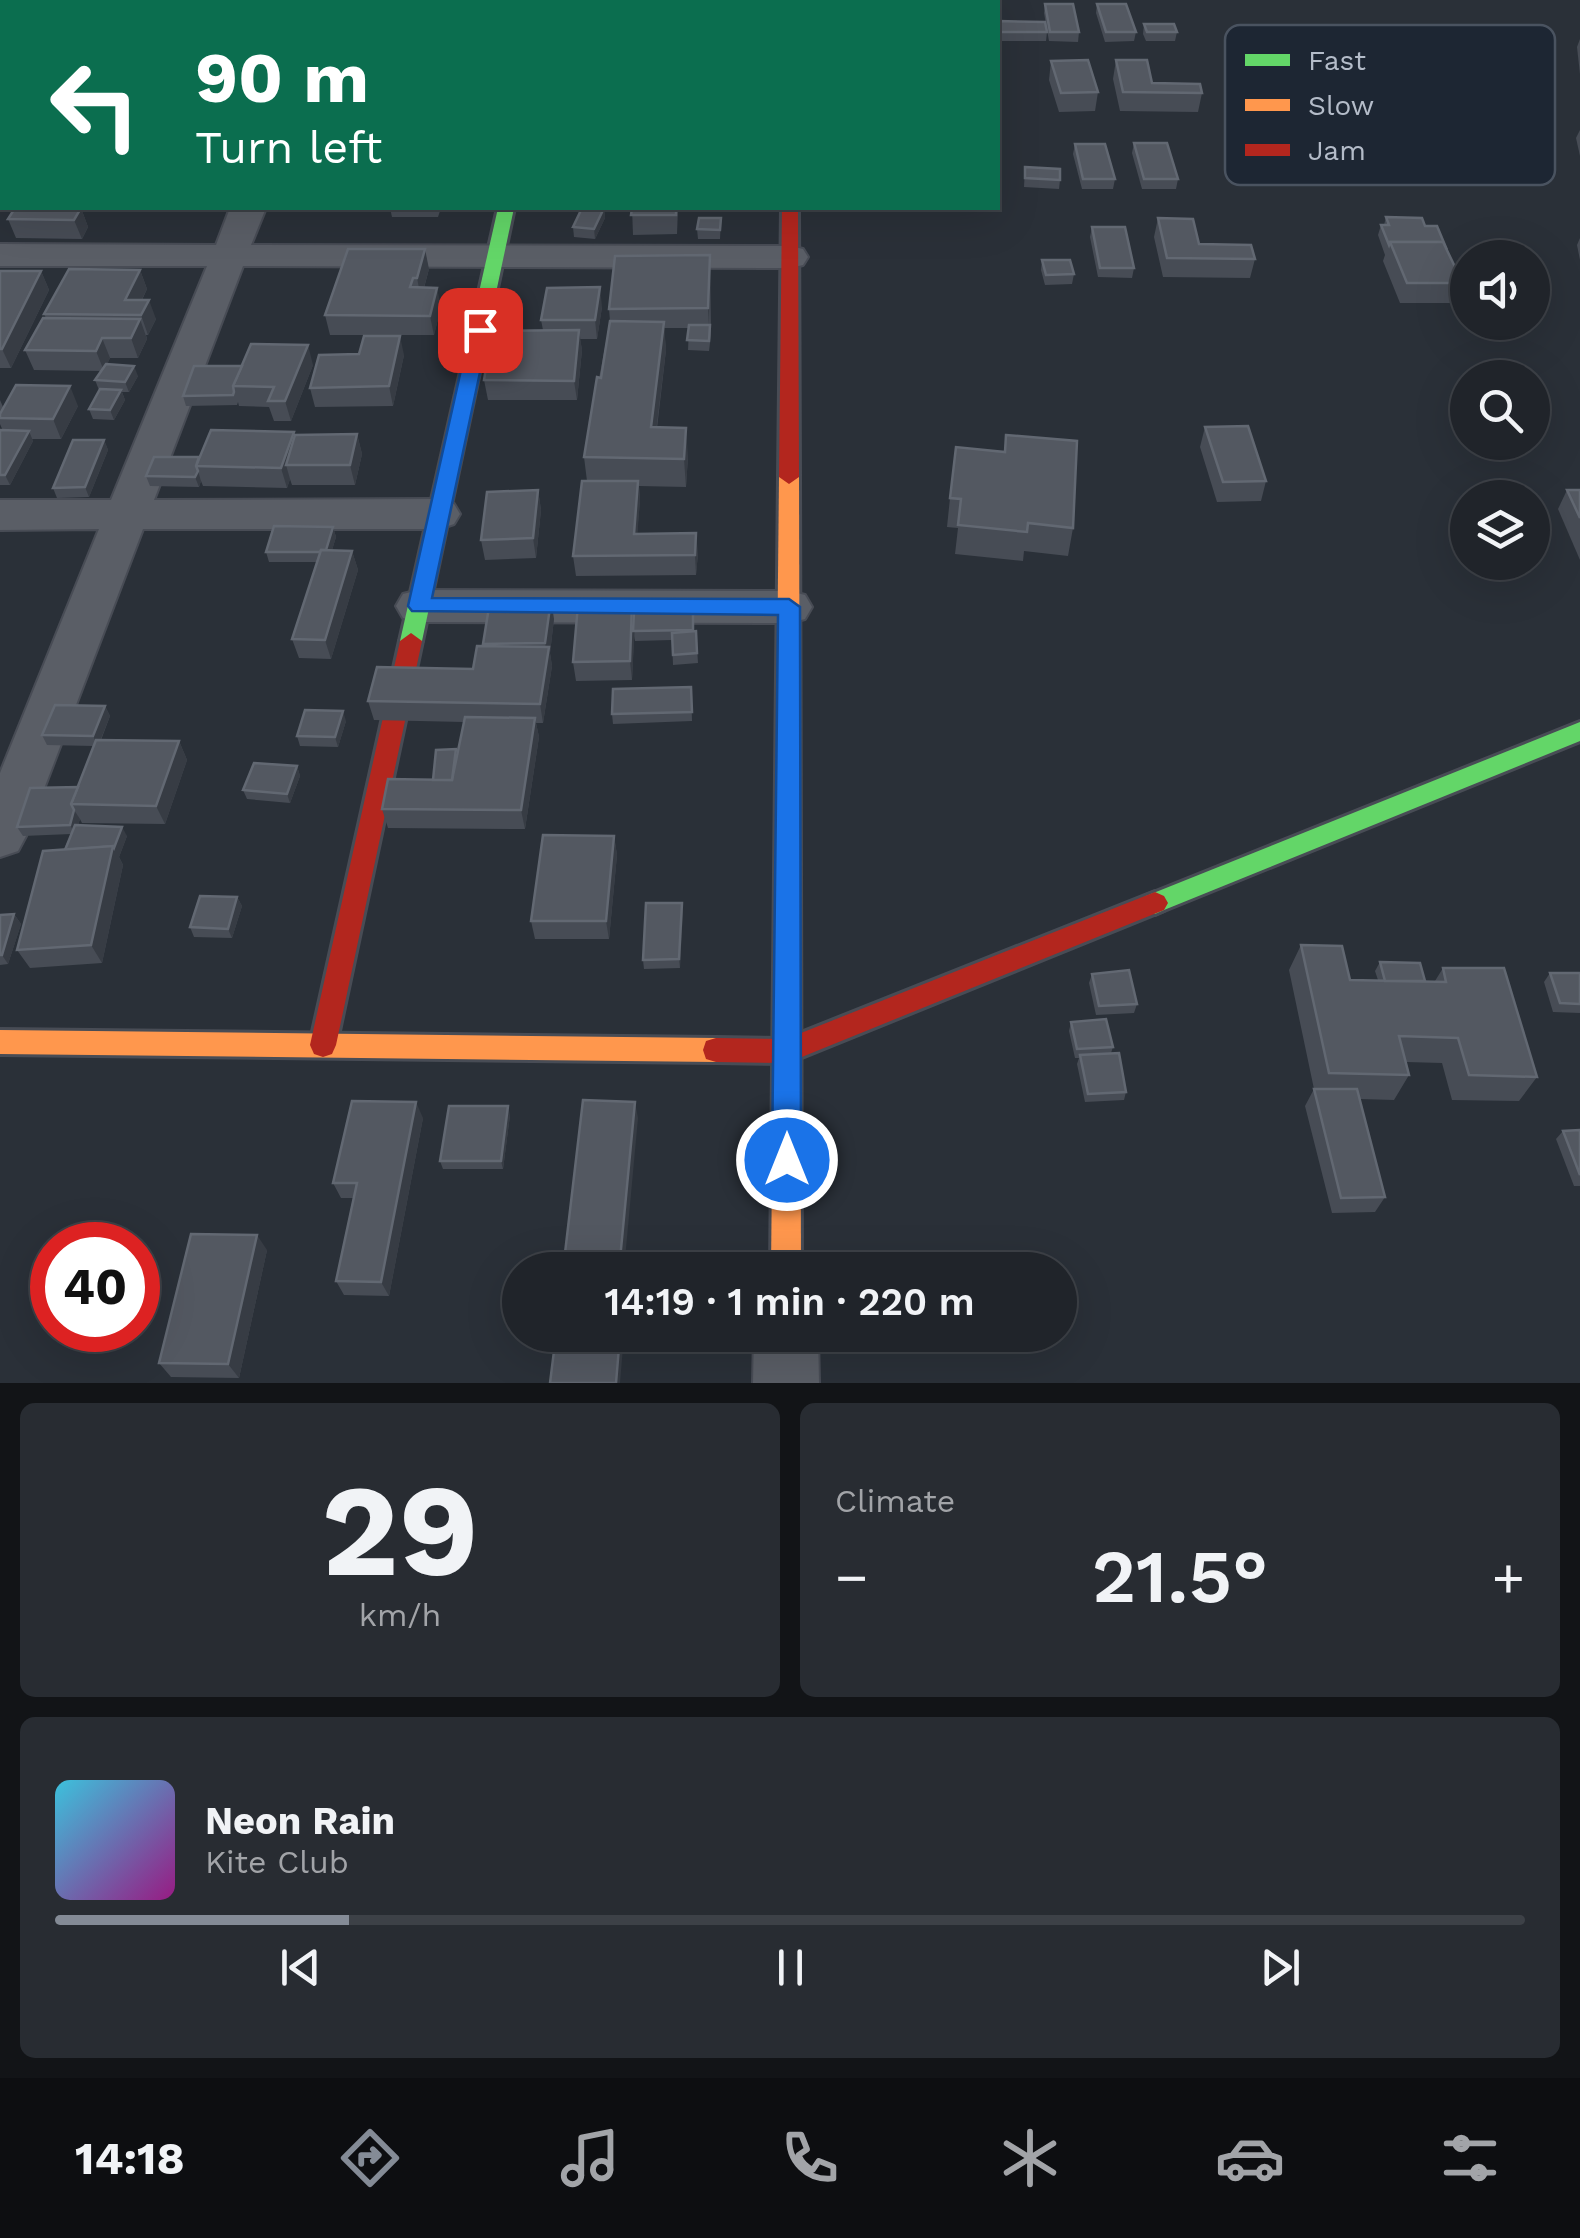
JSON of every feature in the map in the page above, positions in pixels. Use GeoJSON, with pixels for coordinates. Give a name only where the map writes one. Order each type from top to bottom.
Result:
{"type":"FeatureCollection","features":[{"type":"Feature","properties":{"kind":"street"},"geometry":{"type":"LineString","coordinates":[[0,836],[247,210]]}},
{"type":"Feature","properties":{"kind":"street"},"geometry":{"type":"LineString","coordinates":[[323,1045],[506,210]]}},
{"type":"Feature","properties":{"kind":"street"},"geometry":{"type":"LineString","coordinates":[[786,1252],[790,210]]}},
{"type":"Feature","properties":{"kind":"street"},"geometry":{"type":"LineString","coordinates":[[0,255],[790,258]]}},
{"type":"Feature","properties":{"kind":"street"},"geometry":{"type":"LineString","coordinates":[[0,515],[439,514]]}},
{"type":"Feature","properties":{"kind":"street"},"geometry":{"type":"LineString","coordinates":[[419,606],[789,607]]}},
{"type":"Feature","properties":{"kind":"street"},"geometry":{"type":"LineString","coordinates":[[0,1042],[787,1051],[1580,731]]}},
{"type":"Feature","properties":{"kind":"street"},"geometry":{"type":"LineString","coordinates":[[786,1352],[786,1383]]}},
{"type":"Feature","properties":{"kind":"building"},"geometry":{"type":"Polygon","coordinates":[[[1045,4],[1073,4],[1079,32],[1050,32],[1045,4]]]}},
{"type":"Feature","properties":{"kind":"building"},"geometry":{"type":"Polygon","coordinates":[[[1097,4],[1126,4],[1136,32],[1106,32],[1097,4]]]}},
{"type":"Feature","properties":{"kind":"building"},"geometry":{"type":"Polygon","coordinates":[[[1000,21],[1045,22],[1047,32],[1000,32],[1000,21]]]}},
{"type":"Feature","properties":{"kind":"building"},"geometry":{"type":"Polygon","coordinates":[[[1144,24],[1174,24],[1177,32],[1147,32],[1144,24]]]}},
{"type":"Feature","properties":{"kind":"building"},"geometry":{"type":"Polygon","coordinates":[[[1088,60],[1098,92],[1061,93],[1051,61],[1088,60]]]}},
{"type":"Feature","properties":{"kind":"building"},"geometry":{"type":"Polygon","coordinates":[[[1116,60],[1147,60],[1152,83],[1200,84],[1202,93],[1123,92],[1116,60]]]}},
{"type":"Feature","properties":{"kind":"building"},"geometry":{"type":"Polygon","coordinates":[[[1134,143],[1167,143],[1178,179],[1144,179],[1134,143]]]}},
{"type":"Feature","properties":{"kind":"building"},"geometry":{"type":"Polygon","coordinates":[[[1075,144],[1105,144],[1115,179],[1083,179],[1075,144]]]}},
{"type":"Feature","properties":{"kind":"building"},"geometry":{"type":"Polygon","coordinates":[[[1025,167],[1060,169],[1060,180],[1025,178],[1025,167]]]}},
{"type":"Feature","properties":{"kind":"building"},"geometry":{"type":"Polygon","coordinates":[[[14,210],[80,210],[74,220],[8,219],[14,210]]]}},
{"type":"Feature","properties":{"kind":"building"},"geometry":{"type":"Polygon","coordinates":[[[581,210],[603,210],[594,229],[573,227],[581,210]]]}},
{"type":"Feature","properties":{"kind":"building"},"geometry":{"type":"Polygon","coordinates":[[[632,210],[676,210],[676,215],[631,215],[632,210]]]}},
{"type":"Feature","properties":{"kind":"building"},"geometry":{"type":"Polygon","coordinates":[[[1386,217],[1422,218],[1425,226],[1437,226],[1447,250],[1443,242],[1389,245],[1381,225],[1389,225],[1386,217]]]}},
{"type":"Feature","properties":{"kind":"building"},"geometry":{"type":"Polygon","coordinates":[[[699,218],[721,218],[720,230],[697,229],[699,218]]]}},
{"type":"Feature","properties":{"kind":"building"},"geometry":{"type":"Polygon","coordinates":[[[1158,218],[1193,219],[1199,244],[1251,245],[1255,259],[1167,258],[1158,218]]]}},
{"type":"Feature","properties":{"kind":"building"},"geometry":{"type":"Polygon","coordinates":[[[1092,227],[1125,227],[1134,268],[1100,268],[1092,227]]]}},
{"type":"Feature","properties":{"kind":"building"},"geometry":{"type":"Polygon","coordinates":[[[1390,242],[1443,242],[1450,257],[1450,283],[1407,283],[1390,242]]]}},
{"type":"Feature","properties":{"kind":"building"},"geometry":{"type":"Polygon","coordinates":[[[348,249],[425,249],[417,278],[413,278],[410,287],[437,288],[430,316],[325,315],[348,249]]]}},
{"type":"Feature","properties":{"kind":"building"},"geometry":{"type":"Polygon","coordinates":[[[710,255],[708,308],[609,309],[615,256],[710,255]]]}},
{"type":"Feature","properties":{"kind":"building"},"geometry":{"type":"Polygon","coordinates":[[[1042,260],[1070,260],[1074,274],[1046,275],[1042,260]]]}},
{"type":"Feature","properties":{"kind":"building"},"geometry":{"type":"Polygon","coordinates":[[[69,269],[140,270],[125,300],[149,300],[141,315],[44,314],[69,269]]]}},
{"type":"Feature","properties":{"kind":"building"},"geometry":{"type":"Polygon","coordinates":[[[0,271],[41,271],[2,349],[0,349],[0,271]]]}},
{"type":"Feature","properties":{"kind":"building"},"geometry":{"type":"Polygon","coordinates":[[[600,287],[595,320],[541,320],[547,288],[600,287]]]}},
{"type":"Feature","properties":{"kind":"building"},"geometry":{"type":"Polygon","coordinates":[[[43,318],[140,319],[131,338],[102,338],[96,351],[25,350],[43,318]]]}},
{"type":"Feature","properties":{"kind":"building"},"geometry":{"type":"Polygon","coordinates":[[[610,321],[664,322],[651,427],[686,428],[684,459],[584,457],[610,321]]]}},
{"type":"Feature","properties":{"kind":"building"},"geometry":{"type":"Polygon","coordinates":[[[689,325],[710,325],[709,341],[687,340],[689,325]]]}},
{"type":"Feature","properties":{"kind":"building"},"geometry":{"type":"Polygon","coordinates":[[[579,330],[574,381],[484,380],[492,331],[579,330]]]}},
{"type":"Feature","properties":{"kind":"building"},"geometry":{"type":"Polygon","coordinates":[[[364,336],[400,336],[389,386],[310,388],[319,355],[359,354],[364,336]]]}},
{"type":"Feature","properties":{"kind":"building"},"geometry":{"type":"Polygon","coordinates":[[[251,344],[308,345],[285,401],[268,401],[274,387],[233,386],[251,344]]]}},
{"type":"Feature","properties":{"kind":"building"},"geometry":{"type":"Polygon","coordinates":[[[106,364],[134,366],[125,382],[95,380],[106,364]]]}},
{"type":"Feature","properties":{"kind":"building"},"geometry":{"type":"Polygon","coordinates":[[[194,366],[242,366],[233,395],[183,396],[194,366]]]}},
{"type":"Feature","properties":{"kind":"building"},"geometry":{"type":"Polygon","coordinates":[[[16,385],[70,386],[53,419],[0,418],[16,385]]]}},
{"type":"Feature","properties":{"kind":"building"},"geometry":{"type":"Polygon","coordinates":[[[100,389],[121,390],[110,410],[89,409],[100,389]]]}},
{"type":"Feature","properties":{"kind":"building"},"geometry":{"type":"Polygon","coordinates":[[[1248,426],[1266,481],[1223,482],[1205,427],[1248,426]]]}},
{"type":"Feature","properties":{"kind":"building"},"geometry":{"type":"Polygon","coordinates":[[[0,430],[29,431],[5,475],[0,475],[0,430]]]}},
{"type":"Feature","properties":{"kind":"building"},"geometry":{"type":"Polygon","coordinates":[[[211,430],[294,432],[281,468],[196,466],[211,430]]]}},
{"type":"Feature","properties":{"kind":"building"},"geometry":{"type":"Polygon","coordinates":[[[357,434],[350,465],[286,465],[295,435],[357,434]]]}},
{"type":"Feature","properties":{"kind":"building"},"geometry":{"type":"Polygon","coordinates":[[[1006,435],[1077,441],[1073,528],[1028,523],[1027,532],[958,525],[961,499],[950,498],[956,447],[1005,452],[1006,435]]]}},
{"type":"Feature","properties":{"kind":"building"},"geometry":{"type":"Polygon","coordinates":[[[73,440],[104,440],[85,487],[53,488],[73,440]]]}},
{"type":"Feature","properties":{"kind":"building"},"geometry":{"type":"Polygon","coordinates":[[[154,457],[199,457],[198,471],[195,477],[146,476],[154,457]]]}},
{"type":"Feature","properties":{"kind":"building"},"geometry":{"type":"Polygon","coordinates":[[[582,481],[638,481],[634,534],[696,533],[695,555],[573,556],[582,481]]]}},
{"type":"Feature","properties":{"kind":"building"},"geometry":{"type":"Polygon","coordinates":[[[538,490],[533,538],[481,540],[487,492],[538,490]]]}},
{"type":"Feature","properties":{"kind":"building"},"geometry":{"type":"Polygon","coordinates":[[[1567,490],[1580,490],[1580,518],[1567,490]]]}},
{"type":"Feature","properties":{"kind":"building"},"geometry":{"type":"Polygon","coordinates":[[[274,526],[333,527],[326,550],[266,552],[274,526]]]}},
{"type":"Feature","properties":{"kind":"building"},"geometry":{"type":"Polygon","coordinates":[[[321,550],[352,551],[325,640],[292,639],[321,550]]]}},
{"type":"Feature","properties":{"kind":"building"},"geometry":{"type":"Polygon","coordinates":[[[551,600],[545,643],[483,644],[490,601],[551,600]]]}},
{"type":"Feature","properties":{"kind":"building"},"geometry":{"type":"Polygon","coordinates":[[[632,604],[630,661],[573,662],[578,605],[632,604]]]}},
{"type":"Feature","properties":{"kind":"building"},"geometry":{"type":"Polygon","coordinates":[[[693,610],[693,630],[633,631],[634,612],[693,610]]]}},
{"type":"Feature","properties":{"kind":"building"},"geometry":{"type":"Polygon","coordinates":[[[696,631],[697,653],[673,655],[672,633],[696,631]]]}},
{"type":"Feature","properties":{"kind":"building"},"geometry":{"type":"Polygon","coordinates":[[[477,646],[549,647],[540,704],[368,701],[377,667],[473,669],[477,646]]]}},
{"type":"Feature","properties":{"kind":"building"},"geometry":{"type":"Polygon","coordinates":[[[691,687],[692,712],[612,714],[613,689],[691,687]]]}},
{"type":"Feature","properties":{"kind":"building"},"geometry":{"type":"Polygon","coordinates":[[[55,705],[105,706],[93,736],[42,735],[55,705]]]}},
{"type":"Feature","properties":{"kind":"building"},"geometry":{"type":"Polygon","coordinates":[[[305,710],[343,711],[335,737],[297,736],[305,710]]]}},
{"type":"Feature","properties":{"kind":"building"},"geometry":{"type":"Polygon","coordinates":[[[465,717],[535,718],[521,810],[382,809],[388,779],[452,780],[465,717]]]}},
{"type":"Feature","properties":{"kind":"building"},"geometry":{"type":"Polygon","coordinates":[[[96,740],[179,741],[156,806],[71,804],[96,740]]]}},
{"type":"Feature","properties":{"kind":"building"},"geometry":{"type":"Polygon","coordinates":[[[456,749],[452,780],[433,780],[436,750],[456,749]]]}},
{"type":"Feature","properties":{"kind":"building"},"geometry":{"type":"Polygon","coordinates":[[[254,763],[297,766],[287,794],[243,790],[254,763]]]}},
{"type":"Feature","properties":{"kind":"building"},"geometry":{"type":"Polygon","coordinates":[[[78,787],[71,804],[74,810],[70,825],[17,827],[30,788],[78,787]]]}},
{"type":"Feature","properties":{"kind":"building"},"geometry":{"type":"Polygon","coordinates":[[[75,825],[122,827],[114,848],[65,850],[75,825]]]}},
{"type":"Feature","properties":{"kind":"building"},"geometry":{"type":"Polygon","coordinates":[[[543,835],[614,836],[606,921],[531,921],[543,835]]]}},
{"type":"Feature","properties":{"kind":"building"},"geometry":{"type":"Polygon","coordinates":[[[113,846],[91,945],[17,950],[43,851],[113,846]]]}},
{"type":"Feature","properties":{"kind":"building"},"geometry":{"type":"Polygon","coordinates":[[[200,896],[237,897],[228,929],[190,927],[200,896]]]}},
{"type":"Feature","properties":{"kind":"building"},"geometry":{"type":"Polygon","coordinates":[[[646,903],[682,903],[679,959],[643,960],[646,903]]]}},
{"type":"Feature","properties":{"kind":"building"},"geometry":{"type":"Polygon","coordinates":[[[14,914],[2,955],[0,955],[0,915],[14,914]]]}},
{"type":"Feature","properties":{"kind":"building"},"geometry":{"type":"Polygon","coordinates":[[[1301,945],[1342,946],[1350,980],[1446,982],[1443,968],[1504,968],[1537,1077],[1469,1075],[1458,1038],[1399,1036],[1409,1075],[1329,1073],[1301,945]]]}},
{"type":"Feature","properties":{"kind":"building"},"geometry":{"type":"Polygon","coordinates":[[[1380,962],[1420,963],[1425,981],[1385,981],[1380,962]]]}},
{"type":"Feature","properties":{"kind":"building"},"geometry":{"type":"Polygon","coordinates":[[[1129,970],[1137,1004],[1099,1006],[1092,974],[1129,970]]]}},
{"type":"Feature","properties":{"kind":"building"},"geometry":{"type":"Polygon","coordinates":[[[1550,973],[1580,973],[1580,1004],[1560,1003],[1550,973]]]}},
{"type":"Feature","properties":{"kind":"building"},"geometry":{"type":"Polygon","coordinates":[[[1106,1019],[1113,1047],[1077,1049],[1071,1022],[1106,1019]]]}},
{"type":"Feature","properties":{"kind":"building"},"geometry":{"type":"Polygon","coordinates":[[[1119,1053],[1126,1092],[1088,1094],[1080,1055],[1119,1053]]]}},
{"type":"Feature","properties":{"kind":"building"},"geometry":{"type":"Polygon","coordinates":[[[1314,1089],[1357,1089],[1385,1197],[1341,1198],[1314,1089]]]}},
{"type":"Feature","properties":{"kind":"building"},"geometry":{"type":"Polygon","coordinates":[[[583,1100],[635,1102],[621,1252],[565,1252],[583,1100]]]}},
{"type":"Feature","properties":{"kind":"building"},"geometry":{"type":"Polygon","coordinates":[[[352,1101],[416,1102],[381,1282],[336,1281],[357,1183],[333,1183],[352,1101]]]}},
{"type":"Feature","properties":{"kind":"building"},"geometry":{"type":"Polygon","coordinates":[[[449,1106],[508,1106],[501,1161],[440,1161],[449,1106]]]}},
{"type":"Feature","properties":{"kind":"building"},"geometry":{"type":"Polygon","coordinates":[[[1580,1130],[1580,1175],[1563,1131],[1580,1130]]]}},
{"type":"Feature","properties":{"kind":"building"},"geometry":{"type":"Polygon","coordinates":[[[191,1234],[257,1235],[228,1364],[159,1363],[191,1234]]]}},
{"type":"Feature","properties":{"kind":"building"},"geometry":{"type":"Polygon","coordinates":[[[554,1352],[619,1352],[616,1383],[550,1383],[554,1352]]]}},
{"type":"Feature","properties":{"kind":"traffic: fast"},"geometry":{"type":"LineString","coordinates":[[411,641],[506,210]]}},
{"type":"Feature","properties":{"kind":"traffic: fast"},"geometry":{"type":"LineString","coordinates":[[1155,903],[1580,731]]}},
{"type":"Feature","properties":{"kind":"traffic: slow"},"geometry":{"type":"LineString","coordinates":[[786,1252],[789,477]]}},
{"type":"Feature","properties":{"kind":"traffic: slow"},"geometry":{"type":"LineString","coordinates":[[0,1042],[716,1050]]}},
{"type":"Feature","properties":{"kind":"traffic: jam"},"geometry":{"type":"LineString","coordinates":[[789,477],[790,210]]}},
{"type":"Feature","properties":{"kind":"traffic: jam"},"geometry":{"type":"LineString","coordinates":[[323,1045],[411,641]]}},
{"type":"Feature","properties":{"kind":"traffic: jam"},"geometry":{"type":"LineString","coordinates":[[716,1050],[787,1051],[1155,903]]}},
{"type":"Feature","properties":{"kind":"route"},"geometry":{"type":"LineString","coordinates":[[480,330],[419,606],[789,607],[787,1160]]}}]}
